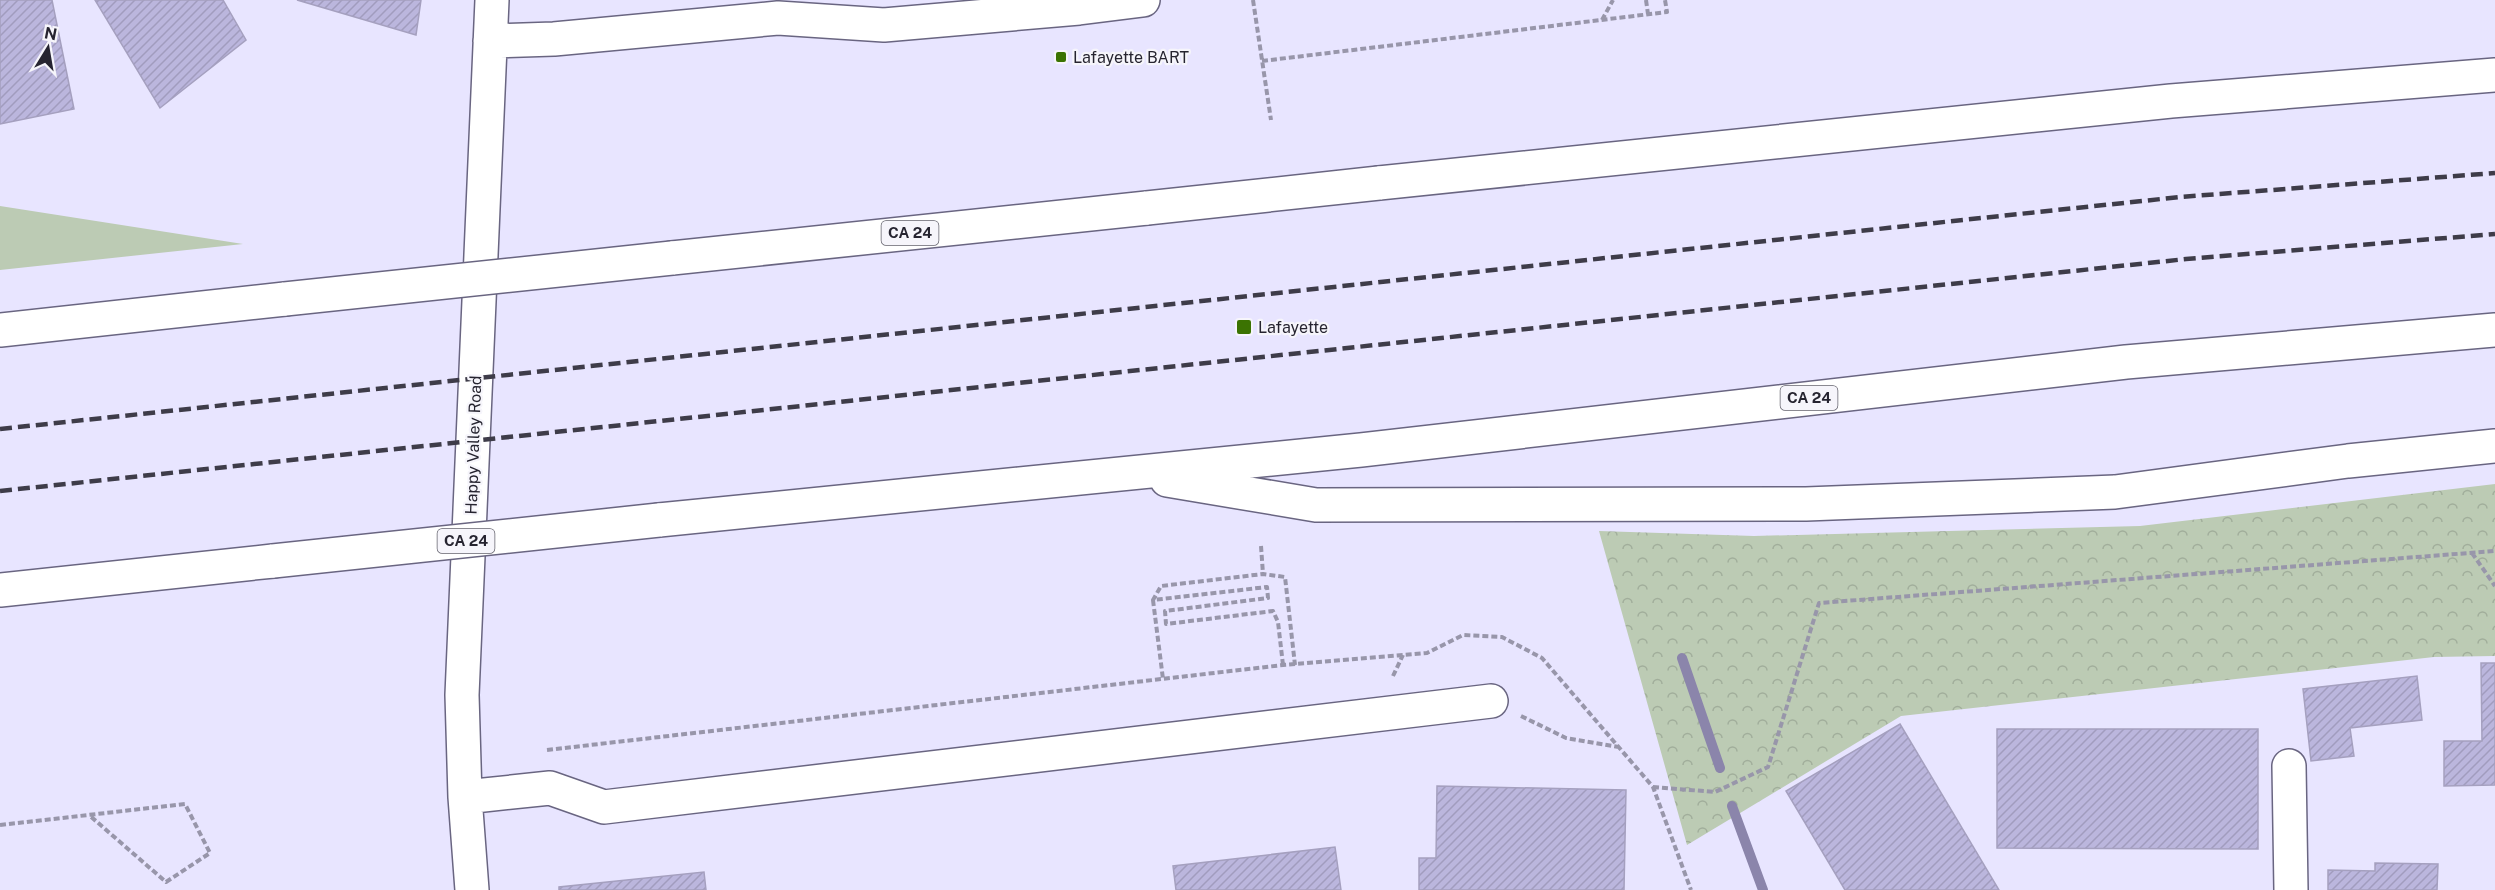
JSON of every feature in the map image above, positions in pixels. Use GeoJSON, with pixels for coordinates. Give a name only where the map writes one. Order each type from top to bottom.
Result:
{"type":"FeatureCollection","features":[{"type":"Feature","properties":{"kind":"main road","name":"Happy Valley Road"},"geometry":{"type":"LineString","coordinates":[[472,890],[465,797],[462,695],[492,0]]}},
{"type":"Feature","properties":{"kind":"main road"},"geometry":{"type":"LineString","coordinates":[[490,41],[554,39],[777,9],[884,25],[1059,10],[1143,0]]}},
{"type":"Feature","properties":{"kind":"main road","name":"CA 24"},"geometry":{"type":"LineString","coordinates":[[0,330],[2137,105],[2495,75]]}},
{"type":"Feature","properties":{"kind":"main road","name":"CA 24"},"geometry":{"type":"LineString","coordinates":[[0,590],[1124,472],[1361,450],[2115,363],[2289,346],[2495,330]]}},
{"type":"Feature","properties":{"kind":"main road"},"geometry":{"type":"LineString","coordinates":[[1124,472],[1316,506],[1806,504],[2115,492],[2348,461],[2495,446]]}},
{"type":"Feature","properties":{"kind":"main road"},"geometry":{"type":"LineString","coordinates":[[465,797],[550,788],[604,807],[1491,701]]}},
{"type":"Feature","properties":{"kind":"main road"},"geometry":{"type":"LineString","coordinates":[[2289,766],[2290,890]]}},
{"type":"Feature","properties":{"kind":"path"},"geometry":{"type":"LineString","coordinates":[[1253,0],[1271,120]]}},
{"type":"Feature","properties":{"kind":"path"},"geometry":{"type":"LineString","coordinates":[[1602,20],[1613,0]]}},
{"type":"Feature","properties":{"kind":"path"},"geometry":{"type":"LineString","coordinates":[[1646,0],[1648,14]]}},
{"type":"Feature","properties":{"kind":"path"},"geometry":{"type":"LineString","coordinates":[[1262,61],[1667,12],[1665,0]]}},
{"type":"Feature","properties":{"kind":"path"},"geometry":{"type":"LineString","coordinates":[[1261,546],[1263,574]]}},
{"type":"Feature","properties":{"kind":"path"},"geometry":{"type":"LineString","coordinates":[[1653,787],[1715,792],[1768,766],[1819,603],[2495,551]]}},
{"type":"Feature","properties":{"kind":"path"},"geometry":{"type":"LineString","coordinates":[[2472,553],[2495,586]]}},
{"type":"Feature","properties":{"kind":"path"},"geometry":{"type":"LineString","coordinates":[[1163,679],[1153,600],[1161,586],[1263,574],[1285,577],[1295,665]]}},
{"type":"Feature","properties":{"kind":"path"},"geometry":{"type":"LineString","coordinates":[[1153,600],[1267,587],[1268,598],[1165,611],[1167,624],[1272,611],[1278,622],[1283,665]]}},
{"type":"Feature","properties":{"kind":"path"},"geometry":{"type":"LineString","coordinates":[[541,750],[1283,665],[1427,653],[1463,636],[1502,637],[1542,658],[1653,787],[1691,890]]}},
{"type":"Feature","properties":{"kind":"path"},"geometry":{"type":"LineString","coordinates":[[1491,701],[1566,738],[1620,747]]}},
{"type":"Feature","properties":{"kind":"path"},"geometry":{"type":"LineString","coordinates":[[0,825],[184,804],[210,853],[166,882],[89,815]]}},
{"type":"Feature","properties":{"kind":"green space"},"geometry":{"type":"Polygon","coordinates":[[[0,206],[243,244],[0,270],[0,206]]]}},
{"type":"Feature","properties":{"kind":"green space"},"geometry":{"type":"Polygon","coordinates":[[[2495,484],[2495,656],[2434,657],[1901,716],[1687,845],[1599,531],[1754,536],[2140,526],[2495,484]]]}},
{"type":"Feature","properties":{"kind":"building"},"geometry":{"type":"Polygon","coordinates":[[[0,0],[52,0],[74,109],[0,124],[0,0]]]}},
{"type":"Feature","properties":{"kind":"building"},"geometry":{"type":"Polygon","coordinates":[[[95,0],[223,0],[246,40],[160,108],[95,0]]]}},
{"type":"Feature","properties":{"kind":"building"},"geometry":{"type":"Polygon","coordinates":[[[297,0],[421,0],[416,35],[297,0]]]}},
{"type":"Feature","properties":{"kind":"building"},"geometry":{"type":"Polygon","coordinates":[[[2481,663],[2495,663],[2495,785],[2444,786],[2444,741],[2482,741],[2481,663]]]}},
{"type":"Feature","properties":{"kind":"building"},"geometry":{"type":"Polygon","coordinates":[[[2417,676],[2422,720],[2350,728],[2354,756],[2311,761],[2303,689],[2417,676]]]}},
{"type":"Feature","properties":{"kind":"building"},"geometry":{"type":"Polygon","coordinates":[[[1900,724],[1999,890],[1845,890],[1786,791],[1900,724]]]}},
{"type":"Feature","properties":{"kind":"building"},"geometry":{"type":"Polygon","coordinates":[[[1997,729],[2258,729],[2258,849],[1997,848],[1997,729]]]}},
{"type":"Feature","properties":{"kind":"building"},"geometry":{"type":"Polygon","coordinates":[[[1437,786],[1626,790],[1624,890],[1419,890],[1419,858],[1436,858],[1437,786]]]}},
{"type":"Feature","properties":{"kind":"building"},"geometry":{"type":"Polygon","coordinates":[[[1335,847],[1341,890],[1176,890],[1173,866],[1335,847]]]}},
{"type":"Feature","properties":{"kind":"building"},"geometry":{"type":"Polygon","coordinates":[[[2375,863],[2438,864],[2437,890],[2328,890],[2328,870],[2375,871],[2375,863]]]}},
{"type":"Feature","properties":{"kind":"building"},"geometry":{"type":"Polygon","coordinates":[[[704,872],[706,890],[559,890],[559,887],[704,872]]]}},
{"type":"Feature","properties":{"kind":"waterway"},"geometry":{"type":"LineString","coordinates":[[1682,658],[1720,768]]}},
{"type":"Feature","properties":{"kind":"waterway"},"geometry":{"type":"LineString","coordinates":[[1732,806],[1763,890]]}},
{"type":"Feature","properties":{"kind":"railway"},"geometry":{"type":"LineString","coordinates":[[0,429],[2180,197],[2495,173]]}},
{"type":"Feature","properties":{"kind":"railway"},"geometry":{"type":"LineString","coordinates":[[0,491],[2186,259],[2495,234]]}},
{"type":"Feature","properties":{"kind":"place","name":"Lafayette BART"},"geometry":{"type":"Point","coordinates":[1061,57]}},
{"type":"Feature","properties":{"kind":"place","name":"Lafayette"},"geometry":{"type":"Point","coordinates":[1244,327]}}]}
